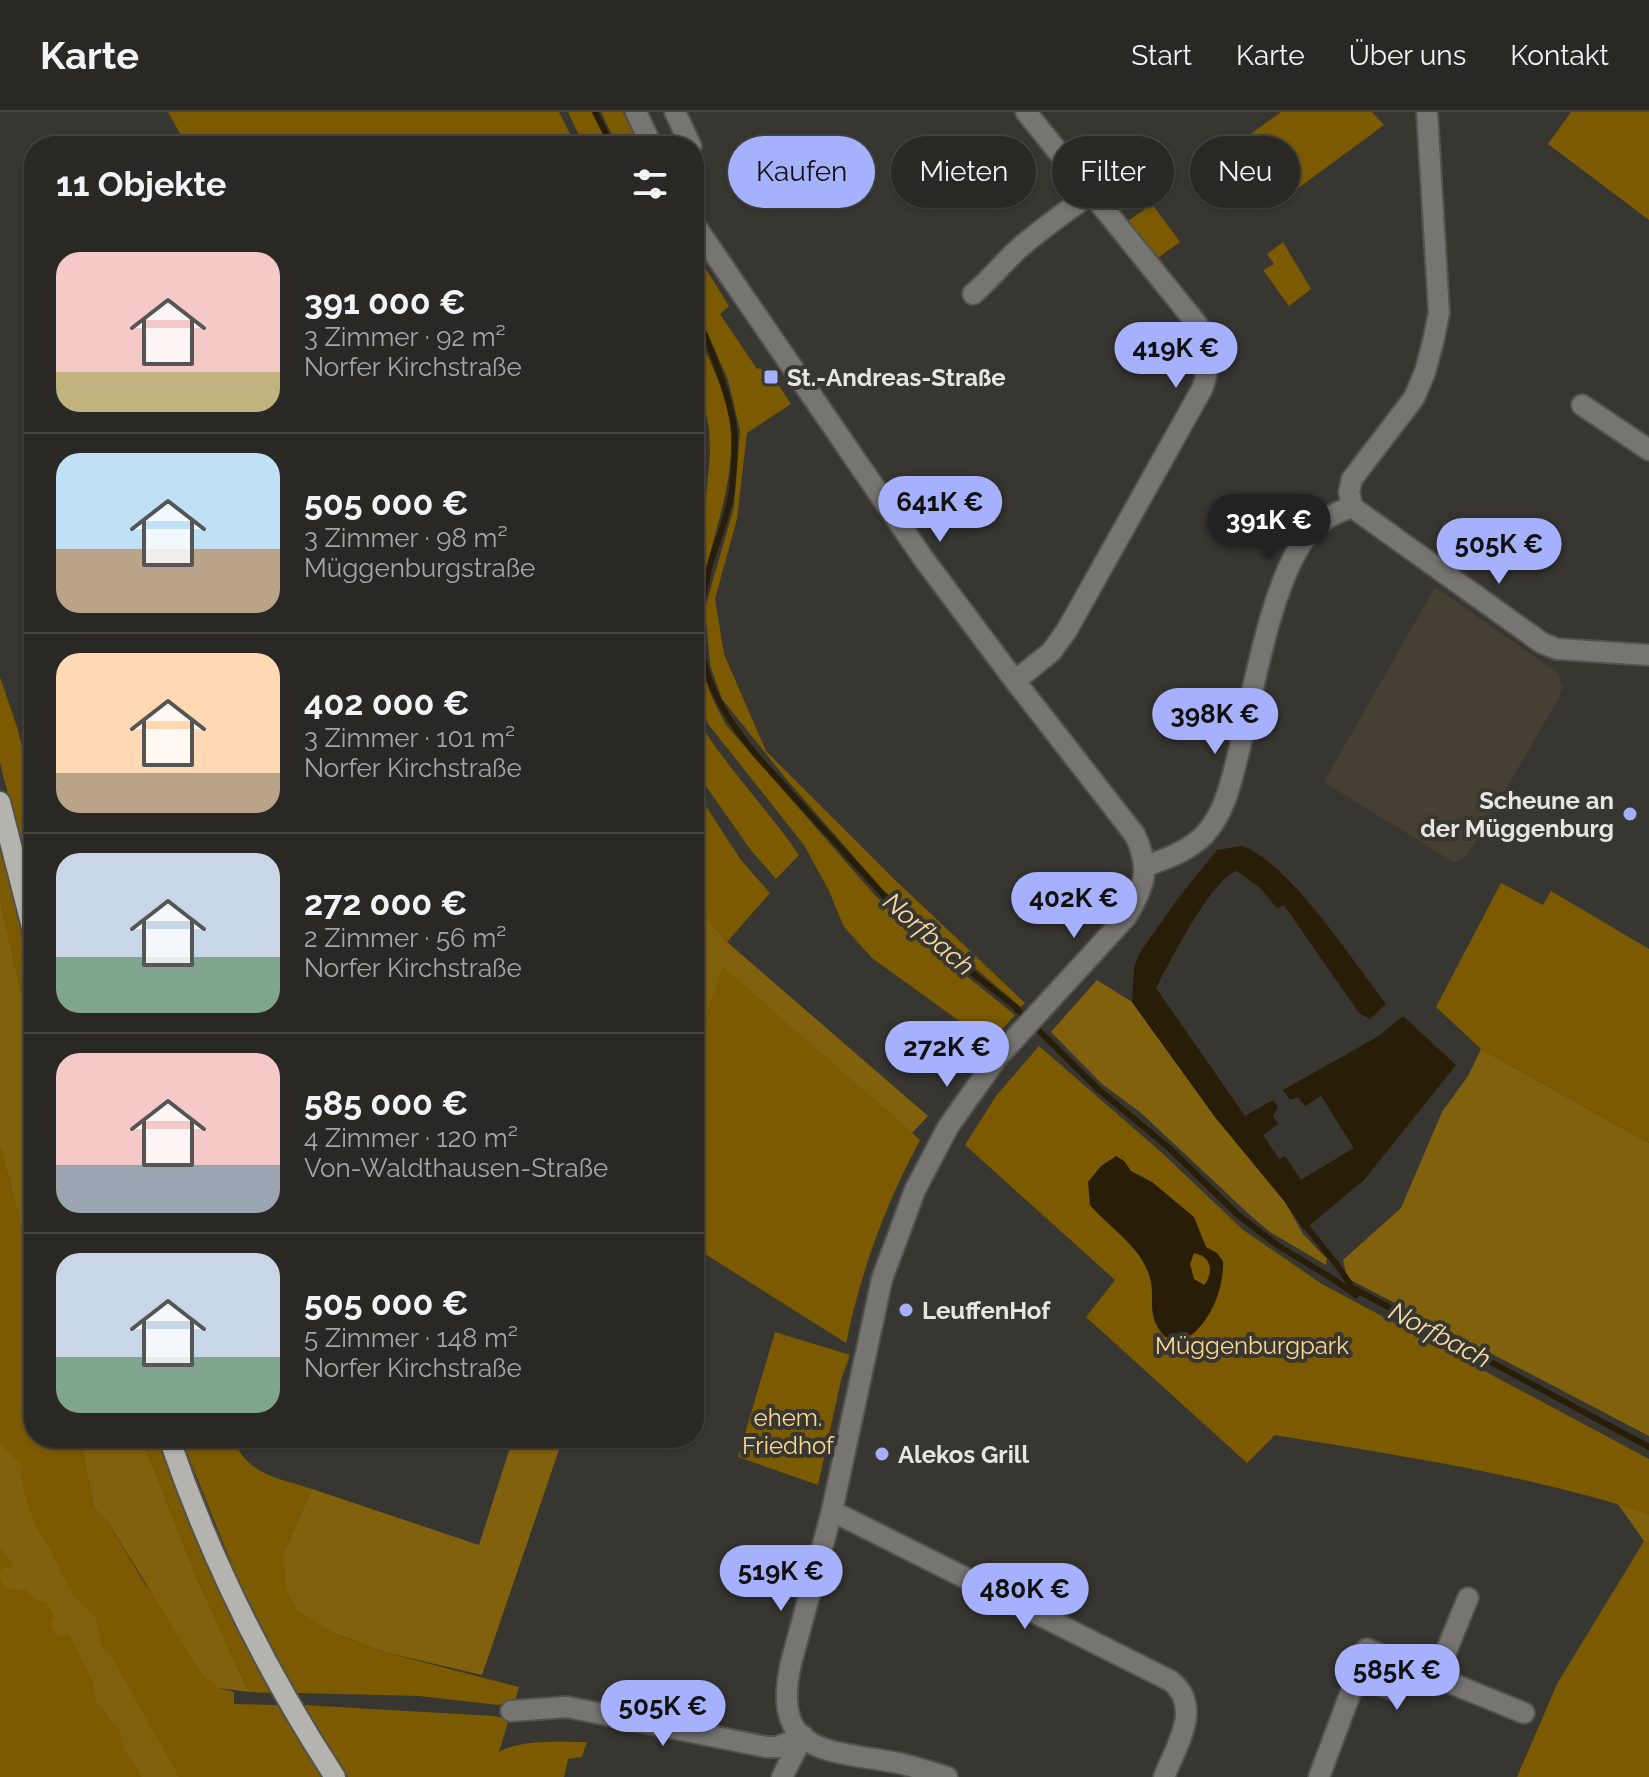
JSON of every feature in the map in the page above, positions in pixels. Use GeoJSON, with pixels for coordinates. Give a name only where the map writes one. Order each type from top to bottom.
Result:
{"type":"FeatureCollection","features":[{"type":"Feature","properties":{"kind":"main road"},"geometry":{"type":"LineString","coordinates":[[0,802],[24,896]]}},
{"type":"Feature","properties":{"kind":"main road"},"geometry":{"type":"LineString","coordinates":[[173,1448],[213,1552],[251,1632],[335,1777]]}},
{"type":"Feature","properties":{"kind":"street"},"geometry":{"type":"LineString","coordinates":[[636,112],[647,136]]}},
{"type":"Feature","properties":{"kind":"street"},"geometry":{"type":"LineString","coordinates":[[675,112],[686,136]]}},
{"type":"Feature","properties":{"kind":"street"},"geometry":{"type":"LineString","coordinates":[[1026,112],[1052,144]]}},
{"type":"Feature","properties":{"kind":"street"},"geometry":{"type":"LineString","coordinates":[[1427,112],[1438,291],[1436,328],[1425,372],[1414,398],[1352,479],[1349,492],[1352,507],[1542,643],[1557,649],[1649,655]]}},
{"type":"Feature","properties":{"kind":"street"},"geometry":{"type":"LineString","coordinates":[[973,294],[994,277],[1023,244],[1071,208]]}},
{"type":"Feature","properties":{"kind":"street"},"geometry":{"type":"LineString","coordinates":[[1015,681],[1051,652],[1067,630],[1202,389],[1208,366],[1204,337],[1197,324],[1103,208]]}},
{"type":"Feature","properties":{"kind":"street"},"geometry":{"type":"LineString","coordinates":[[704,239],[914,545],[1135,835],[1146,866],[1139,894],[1126,917],[997,1058],[948,1127],[915,1190],[894,1242],[869,1331],[832,1511],[786,1685],[786,1704],[790,1716],[803,1736],[819,1748],[896,1762],[947,1777]]}},
{"type":"Feature","properties":{"kind":"street"},"geometry":{"type":"LineString","coordinates":[[1582,405],[1649,450]]}},
{"type":"Feature","properties":{"kind":"street"},"geometry":{"type":"LineString","coordinates":[[1146,866],[1184,851],[1216,820],[1229,791],[1268,629],[1293,560],[1311,530],[1322,521],[1352,507]]}},
{"type":"Feature","properties":{"kind":"street"},"geometry":{"type":"LineString","coordinates":[[832,1511],[1171,1681],[1184,1694],[1188,1712],[1164,1777]]}},
{"type":"Feature","properties":{"kind":"street"},"geometry":{"type":"LineString","coordinates":[[1436,1676],[1468,1598]]}},
{"type":"Feature","properties":{"kind":"street"},"geometry":{"type":"LineString","coordinates":[[1319,1777],[1367,1649],[1524,1713]]}},
{"type":"Feature","properties":{"kind":"street"},"geometry":{"type":"LineString","coordinates":[[1357,1676],[1394,1690],[1404,1664]]}},
{"type":"Feature","properties":{"kind":"street"},"geometry":{"type":"LineString","coordinates":[[511,1711],[567,1707],[766,1747],[778,1747],[803,1736]]}},
{"type":"Feature","properties":{"kind":"street"},"geometry":{"type":"LineString","coordinates":[[782,1777],[803,1736]]}},
{"type":"Feature","properties":{"kind":"shaded area"},"geometry":{"type":"Polygon","coordinates":[[[1435,587],[1558,673],[1562,688],[1469,852],[1453,862],[1324,782],[1435,587]]]}},
{"type":"Feature","properties":{"kind":"shaded area"},"geometry":{"type":"Polygon","coordinates":[[[1242,846],[1260,856],[1300,892],[1386,1004],[1370,1019],[1359,1013],[1284,905],[1277,908],[1260,888],[1237,871],[1216,888],[1204,904],[1156,988],[1245,1116],[1273,1100],[1278,1107],[1273,1116],[1278,1124],[1263,1135],[1279,1159],[1285,1156],[1301,1180],[1354,1148],[1321,1096],[1305,1106],[1298,1097],[1290,1100],[1283,1090],[1379,1036],[1403,1016],[1456,1065],[1364,1180],[1304,1230],[1215,1117],[1132,1002],[1134,968],[1139,954],[1176,901],[1217,850],[1242,846]]]}},
{"type":"Feature","properties":{"kind":"shaded area"},"geometry":{"type":"Polygon","coordinates":[[[0,900],[24,1004],[24,1236],[0,1146],[0,900]]]}},
{"type":"Feature","properties":{"kind":"shaded area"},"geometry":{"type":"Polygon","coordinates":[[[704,916],[727,942],[928,1116],[912,1133],[723,967],[704,1023],[704,916]]]}},
{"type":"Feature","properties":{"kind":"shaded area"},"geometry":{"type":"Polygon","coordinates":[[[1097,980],[1132,1002],[1215,1117],[1285,1202],[1303,1234],[1327,1259],[1326,1265],[1270,1232],[1140,1112],[1102,1084],[1051,1032],[1097,980]]]}},
{"type":"Feature","properties":{"kind":"shaded area"},"geometry":{"type":"Polygon","coordinates":[[[1481,1049],[1649,1143],[1649,1436],[1347,1278],[1343,1260],[1401,1208],[1442,1112],[1468,1076],[1481,1049]]]}},
{"type":"Feature","properties":{"kind":"shaded area"},"geometry":{"type":"Polygon","coordinates":[[[1116,1156],[1131,1171],[1152,1182],[1194,1217],[1206,1247],[1223,1261],[1222,1280],[1216,1299],[1208,1317],[1192,1335],[1165,1337],[1154,1320],[1151,1281],[1143,1262],[1130,1244],[1090,1205],[1088,1182],[1101,1166],[1116,1156]],[[1194,1253],[1190,1264],[1194,1279],[1204,1285],[1210,1266],[1194,1253]]]}},
{"type":"Feature","properties":{"kind":"shaded area"},"geometry":{"type":"Polygon","coordinates":[[[0,1443],[23,1467],[24,1491],[39,1533],[74,1595],[96,1616],[101,1645],[111,1656],[179,1777],[141,1777],[125,1751],[119,1729],[106,1715],[103,1706],[97,1704],[92,1680],[69,1634],[60,1636],[55,1632],[51,1624],[54,1617],[47,1603],[35,1599],[25,1589],[11,1589],[2,1582],[0,1572],[3,1568],[13,1567],[0,1547],[0,1443]]]}},
{"type":"Feature","properties":{"kind":"shaded area"},"geometry":{"type":"Polygon","coordinates":[[[80,1448],[146,1448],[196,1576],[249,1692],[219,1688],[203,1676],[107,1521],[94,1508],[80,1448]]]}},
{"type":"Feature","properties":{"kind":"shaded area"},"geometry":{"type":"Polygon","coordinates":[[[510,1448],[560,1448],[482,1675],[388,1653],[336,1634],[297,1610],[286,1588],[283,1554],[312,1489],[479,1545],[510,1448]]]}},
{"type":"Feature","properties":{"kind":"shaded area"},"geometry":{"type":"Polygon","coordinates":[[[1618,1504],[1649,1514],[1649,1542],[1644,1541],[1618,1504]]]}},
{"type":"Feature","properties":{"kind":"green space"},"geometry":{"type":"Polygon","coordinates":[[[168,112],[559,112],[571,136],[181,136],[168,112]]]}},
{"type":"Feature","properties":{"kind":"green space"},"geometry":{"type":"Polygon","coordinates":[[[568,112],[593,112],[604,136],[579,136],[568,112]]]}},
{"type":"Feature","properties":{"kind":"green space"},"geometry":{"type":"Polygon","coordinates":[[[601,112],[623,112],[634,136],[612,136],[601,112]]]}},
{"type":"Feature","properties":{"kind":"green space"},"geometry":{"type":"Polygon","coordinates":[[[1281,112],[1372,112],[1384,125],[1300,187],[1300,136],[1248,136],[1281,112]]]}},
{"type":"Feature","properties":{"kind":"green space"},"geometry":{"type":"Polygon","coordinates":[[[1571,112],[1649,112],[1649,220],[1548,144],[1571,112]]]}},
{"type":"Feature","properties":{"kind":"green space"},"geometry":{"type":"Polygon","coordinates":[[[1146,208],[1155,208],[1180,242],[1155,260],[1125,223],[1146,208]]]}},
{"type":"Feature","properties":{"kind":"green space"},"geometry":{"type":"Polygon","coordinates":[[[1283,242],[1311,289],[1289,306],[1263,270],[1274,264],[1267,254],[1283,242]]]}},
{"type":"Feature","properties":{"kind":"green space"},"geometry":{"type":"Polygon","coordinates":[[[704,266],[729,306],[720,314],[757,369],[760,368],[771,384],[776,381],[791,404],[747,433],[737,519],[715,599],[724,654],[766,751],[893,878],[1025,1003],[1021,1007],[883,890],[787,780],[722,699],[710,665],[705,608],[734,507],[740,430],[728,380],[704,325],[704,266]]]}},
{"type":"Feature","properties":{"kind":"green space"},"geometry":{"type":"Polygon","coordinates":[[[704,348],[728,411],[731,436],[727,485],[704,581],[704,506],[710,453],[704,404],[704,348]]]}},
{"type":"Feature","properties":{"kind":"green space"},"geometry":{"type":"Polygon","coordinates":[[[704,673],[727,726],[873,893],[907,928],[1015,1015],[996,1036],[987,1041],[872,958],[844,927],[804,845],[708,724],[704,714],[704,673]]]}},
{"type":"Feature","properties":{"kind":"green space"},"geometry":{"type":"Polygon","coordinates":[[[0,677],[24,755],[24,856],[0,763],[0,677]]]}},
{"type":"Feature","properties":{"kind":"green space"},"geometry":{"type":"Polygon","coordinates":[[[704,729],[799,855],[776,879],[750,849],[704,783],[704,729]]]}},
{"type":"Feature","properties":{"kind":"green space"},"geometry":{"type":"Polygon","coordinates":[[[704,803],[741,860],[770,893],[727,942],[704,916],[704,803]]]}},
{"type":"Feature","properties":{"kind":"green space"},"geometry":{"type":"Polygon","coordinates":[[[0,848],[24,943],[24,1004],[0,900],[0,848]]]}},
{"type":"Feature","properties":{"kind":"green space"},"geometry":{"type":"Polygon","coordinates":[[[1501,883],[1543,905],[1551,891],[1649,949],[1649,1143],[1481,1049],[1436,1007],[1501,883]]]}},
{"type":"Feature","properties":{"kind":"green space"},"geometry":{"type":"Polygon","coordinates":[[[723,966],[920,1140],[876,1239],[846,1343],[704,1253],[704,1023],[723,966]]]}},
{"type":"Feature","properties":{"kind":"green space","name":"Müggenburgpark"},"geometry":{"type":"Polygon","coordinates":[[[1039,1046],[1161,1152],[1242,1229],[1322,1284],[1649,1459],[1649,1514],[1510,1477],[1275,1435],[1247,1463],[1086,1317],[1115,1280],[965,1145],[996,1096],[1039,1046]]]}},
{"type":"Feature","properties":{"kind":"green space"},"geometry":{"type":"Polygon","coordinates":[[[0,1146],[24,1236],[24,1448],[80,1448],[94,1508],[107,1521],[143,1581],[219,1688],[234,1692],[234,1704],[278,1705],[323,1777],[0,1777],[0,1146]]]}},
{"type":"Feature","properties":{"kind":"green space","name":"ehem. Friedhof"},"geometry":{"type":"Polygon","coordinates":[[[775,1332],[850,1355],[841,1380],[818,1485],[738,1457],[775,1332]]]}},
{"type":"Feature","properties":{"kind":"green space"},"geometry":{"type":"Polygon","coordinates":[[[146,1448],[163,1448],[211,1567],[272,1693],[249,1692],[196,1576],[146,1448]]]}},
{"type":"Feature","properties":{"kind":"green space"},"geometry":{"type":"Polygon","coordinates":[[[185,1448],[237,1448],[255,1468],[275,1478],[312,1489],[283,1554],[336,1634],[388,1653],[519,1687],[515,1701],[498,1705],[419,1696],[296,1693],[239,1582],[185,1448]]]}},
{"type":"Feature","properties":{"kind":"green space"},"geometry":{"type":"Polygon","coordinates":[[[1644,1541],[1649,1542],[1649,1777],[1517,1777],[1557,1684],[1644,1541]]]}},
{"type":"Feature","properties":{"kind":"green space"},"geometry":{"type":"Polygon","coordinates":[[[303,1705],[509,1719],[499,1752],[529,1743],[587,1742],[582,1757],[568,1759],[564,1777],[348,1777],[303,1705]]]}},
{"type":"Feature","properties":{"kind":"waterway","name":"Norfbach"},"geometry":{"type":"LineString","coordinates":[[595,112],[607,136]]}},
{"type":"Feature","properties":{"kind":"waterway","name":"Norfbach"},"geometry":{"type":"LineString","coordinates":[[704,335],[724,385],[735,443],[726,518],[704,594]]}},
{"type":"Feature","properties":{"kind":"waterway","name":"Norfbach"},"geometry":{"type":"LineString","coordinates":[[704,661],[713,689],[739,733],[908,922],[1014,1006],[1098,1089],[1168,1147],[1238,1215],[1277,1245],[1356,1295],[1351,1287],[1649,1447]]}},
{"type":"Feature","properties":{"kind":"waterway"},"geometry":{"type":"LineString","coordinates":[[1302,1220],[1352,1288]]}},
{"type":"Feature","properties":{"kind":"place","name":"St.-Andreas-Straße"},"geometry":{"type":"Point","coordinates":[771,377]}},
{"type":"Feature","properties":{"kind":"place","name":"Scheune an der Müggenburg"},"geometry":{"type":"Point","coordinates":[1630,814]}},
{"type":"Feature","properties":{"kind":"place","name":"LeuffenHof"},"geometry":{"type":"Point","coordinates":[906,1310]}},
{"type":"Feature","properties":{"kind":"place","name":"Alekos Grill"},"geometry":{"type":"Point","coordinates":[882,1454]}}]}
